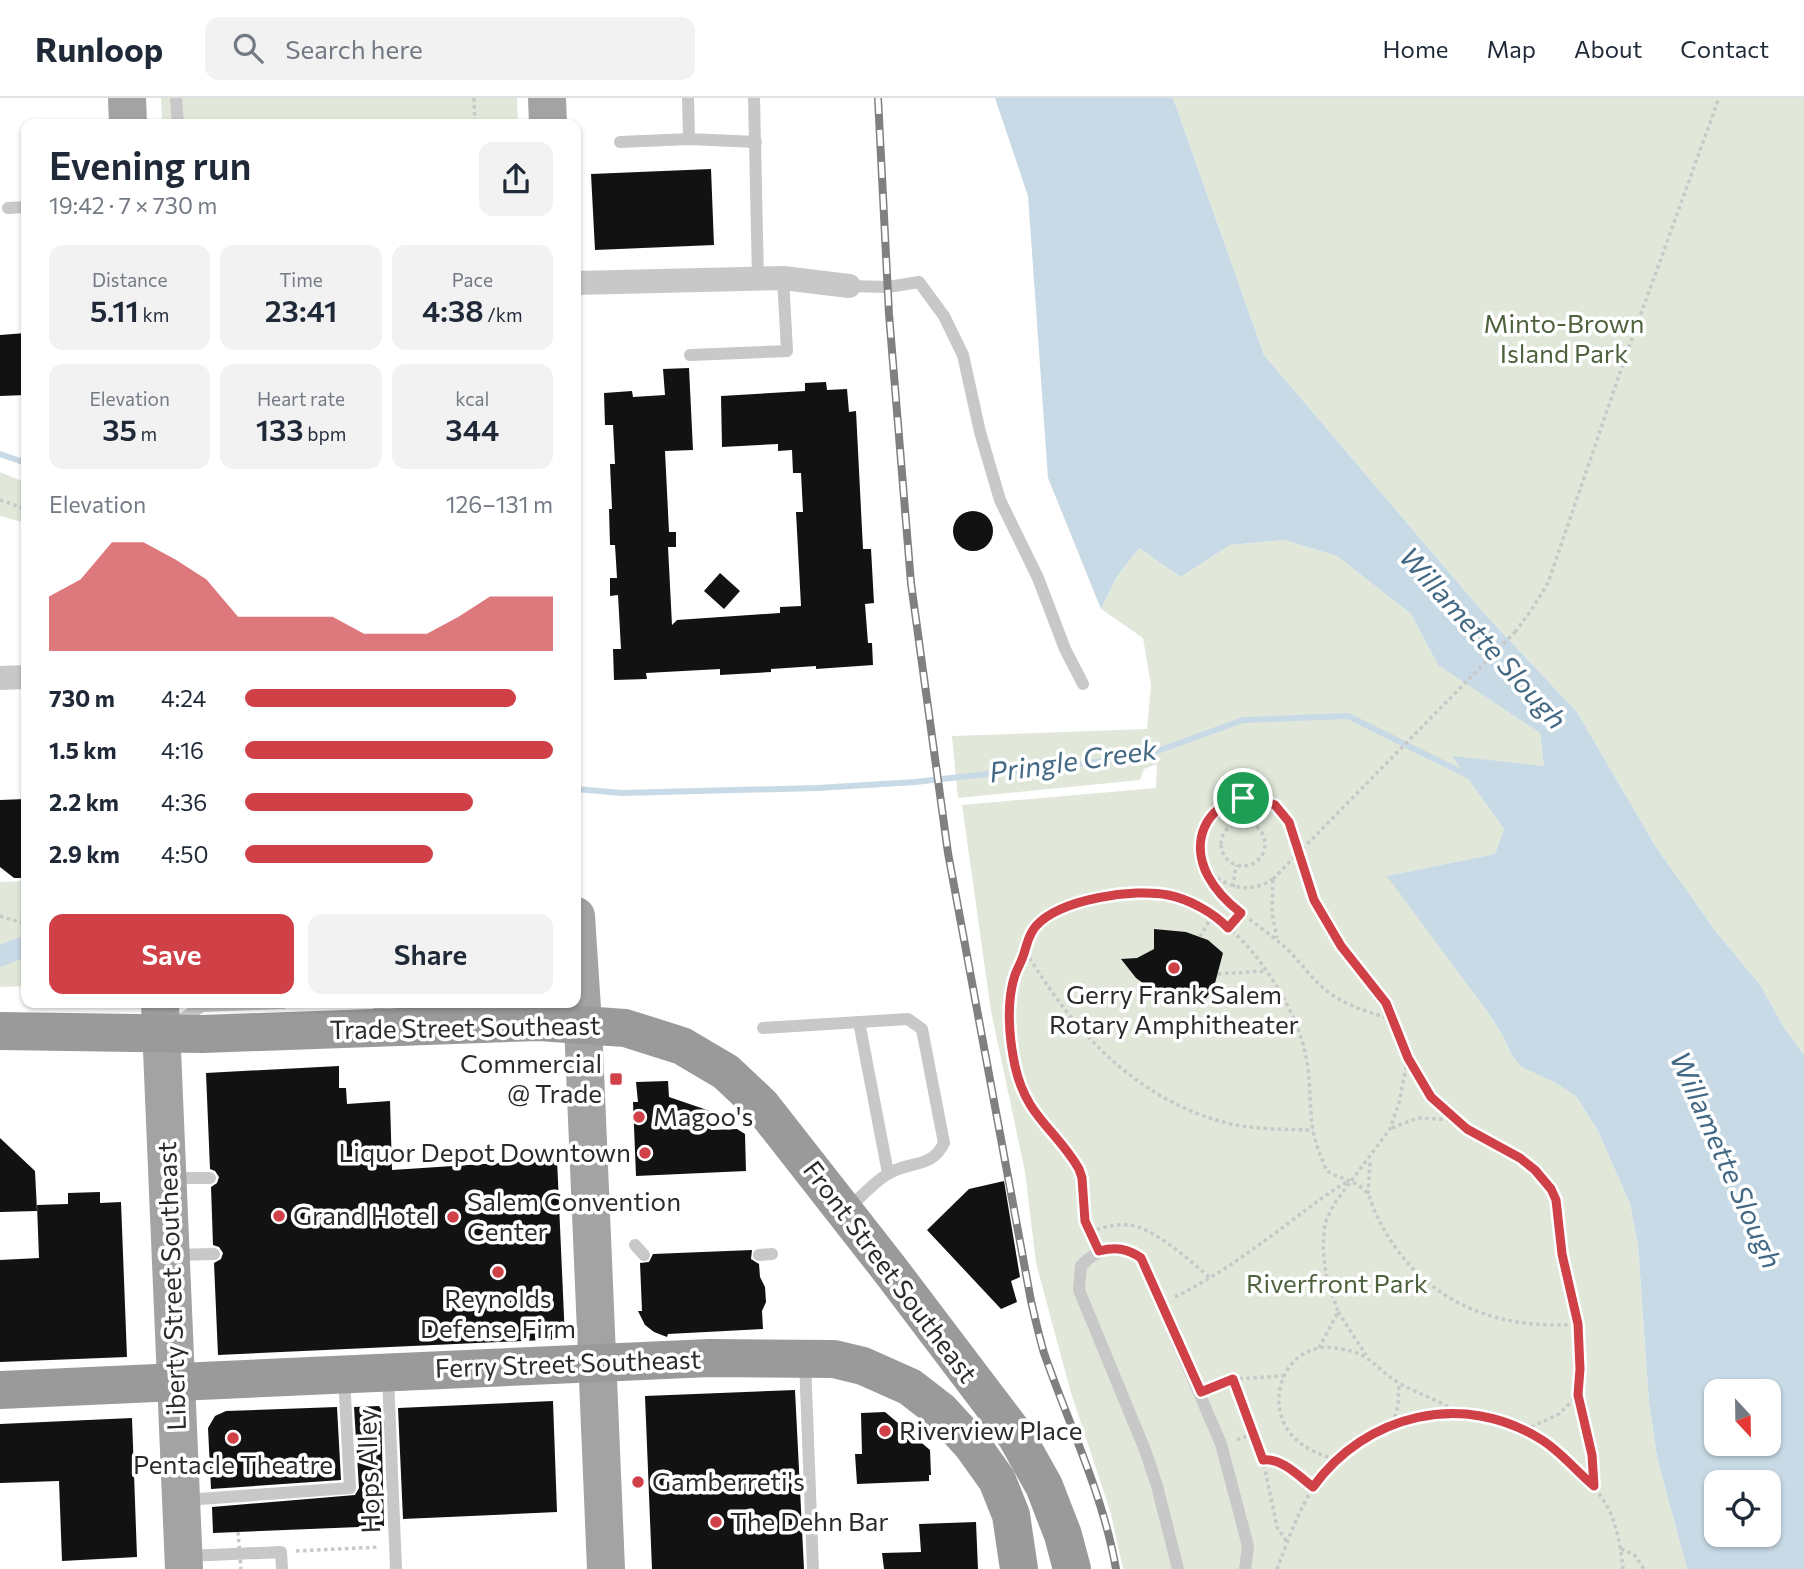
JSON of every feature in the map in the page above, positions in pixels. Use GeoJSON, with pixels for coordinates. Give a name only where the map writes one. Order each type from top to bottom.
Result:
{"type":"FeatureCollection","features":[{"type":"Feature","properties":{"kind":"highway","name":"Trade Street Southeast"},"geometry":{"type":"LineString","coordinates":[[0,1031],[161,1018],[379,1015],[625,1028],[681,1046],[726,1072],[741,1084],[779,1126]]}},
{"type":"Feature","properties":{"kind":"highway","name":"Front Street Southeast"},"geometry":{"type":"LineString","coordinates":[[779,1126],[1016,1436],[1044,1486],[1063,1535],[1072,1569]]}},
{"type":"Feature","properties":{"kind":"highway","name":"Ferry Street Southeast"},"geometry":{"type":"LineString","coordinates":[[0,1390],[710,1358],[834,1359],[863,1366],[911,1387],[941,1411],[972,1445],[997,1480],[1011,1515],[1019,1569]]}},
{"type":"Feature","properties":{"kind":"main road"},"geometry":{"type":"LineString","coordinates":[[127,98],[128,119]]}},
{"type":"Feature","properties":{"kind":"main road"},"geometry":{"type":"LineString","coordinates":[[547,98],[548,119]]}},
{"type":"Feature","properties":{"kind":"main road"},"geometry":{"type":"LineString","coordinates":[[581,976],[625,1028]]}},
{"type":"Feature","properties":{"kind":"main road"},"geometry":{"type":"LineString","coordinates":[[581,1003],[606,1569]]}},
{"type":"Feature","properties":{"kind":"main road","name":"Liberty Street Southeast"},"geometry":{"type":"LineString","coordinates":[[161,1018],[184,1563]]}},
{"type":"Feature","properties":{"kind":"street"},"geometry":{"type":"LineString","coordinates":[[581,283],[783,278],[849,286]]}},
{"type":"Feature","properties":{"kind":"street"},"geometry":{"type":"LineString","coordinates":[[0,678],[21,677]]}},
{"type":"Feature","properties":{"kind":"lane"},"geometry":{"type":"LineString","coordinates":[[176,98],[178,119]]}},
{"type":"Feature","properties":{"kind":"lane"},"geometry":{"type":"LineString","coordinates":[[688,98],[689,139]]}},
{"type":"Feature","properties":{"kind":"lane"},"geometry":{"type":"LineString","coordinates":[[754,98],[758,279]]}},
{"type":"Feature","properties":{"kind":"lane"},"geometry":{"type":"LineString","coordinates":[[620,142],[689,139],[756,142]]}},
{"type":"Feature","properties":{"kind":"lane"},"geometry":{"type":"LineString","coordinates":[[8,208],[21,207]]}},
{"type":"Feature","properties":{"kind":"lane"},"geometry":{"type":"LineString","coordinates":[[690,355],[787,351],[783,278]]}},
{"type":"Feature","properties":{"kind":"lane"},"geometry":{"type":"LineString","coordinates":[[849,286],[888,288],[919,282],[944,316],[963,355],[980,432],[1000,500],[1038,578],[1065,649],[1083,684]]}},
{"type":"Feature","properties":{"kind":"lane"},"geometry":{"type":"LineString","coordinates":[[161,1018],[195,1008]]}},
{"type":"Feature","properties":{"kind":"lane"},"geometry":{"type":"LineString","coordinates":[[763,1027],[908,1019],[922,1029],[944,1143],[939,1154],[932,1159],[888,1173],[845,1211]]}},
{"type":"Feature","properties":{"kind":"lane"},"geometry":{"type":"LineString","coordinates":[[859,1022],[888,1173]]}},
{"type":"Feature","properties":{"kind":"lane"},"geometry":{"type":"LineString","coordinates":[[168,1178],[210,1178]]}},
{"type":"Feature","properties":{"kind":"lane"},"geometry":{"type":"LineString","coordinates":[[1178,1569],[1145,1450],[1079,1290],[1081,1266],[1099,1251],[1111,1248],[1122,1249],[1141,1258],[1201,1392],[1221,1444],[1248,1546],[1245,1569]]}},
{"type":"Feature","properties":{"kind":"lane"},"geometry":{"type":"LineString","coordinates":[[171,1255],[214,1254]]}},
{"type":"Feature","properties":{"kind":"lane"},"geometry":{"type":"LineString","coordinates":[[805,1357],[813,1569]]}},
{"type":"Feature","properties":{"kind":"lane","name":"Hops Alley"},"geometry":{"type":"LineString","coordinates":[[388,1371],[396,1569]]}},
{"type":"Feature","properties":{"kind":"lane"},"geometry":{"type":"LineString","coordinates":[[181,1501],[350,1488],[344,1373]]}},
{"type":"Feature","properties":{"kind":"lane"},"geometry":{"type":"LineString","coordinates":[[184,1563],[281,1552],[282,1569]]}},
{"type":"Feature","properties":{"kind":"path"},"geometry":{"type":"LineString","coordinates":[[474,98],[475,119]]}},
{"type":"Feature","properties":{"kind":"path"},"geometry":{"type":"LineString","coordinates":[[1205,868],[1218,880],[1233,887],[1262,886],[1273,879],[1515,632],[1530,612],[1548,583],[1625,358],[1720,98]]}},
{"type":"Feature","properties":{"kind":"path"},"geometry":{"type":"LineString","coordinates":[[0,500],[21,507]]}},
{"type":"Feature","properties":{"kind":"path"},"geometry":{"type":"LineString","coordinates":[[1394,1020],[1332,995],[1277,941],[1241,913],[1215,888],[1205,868],[1201,849],[1204,827],[1208,819],[1223,805],[1243,798],[1255,798],[1275,805],[1289,822],[1307,882],[1327,925],[1386,1003],[1394,1020],[1408,1058],[1431,1097],[1455,1120],[1520,1158],[1535,1170],[1551,1189],[1556,1200],[1562,1254],[1578,1324],[1578,1395],[1592,1455],[1594,1486]]}},
{"type":"Feature","properties":{"kind":"path"},"geometry":{"type":"LineString","coordinates":[[1248,822],[1260,829],[1264,835],[1264,850],[1257,862],[1243,867],[1236,865],[1224,857],[1220,842],[1222,835],[1233,824],[1248,822]]}},
{"type":"Feature","properties":{"kind":"path"},"geometry":{"type":"LineString","coordinates":[[1233,887],[1236,865]]}},
{"type":"Feature","properties":{"kind":"path"},"geometry":{"type":"LineString","coordinates":[[1273,879],[1272,913],[1277,941]]}},
{"type":"Feature","properties":{"kind":"path"},"geometry":{"type":"LineString","coordinates":[[1099,1251],[1085,1221],[1079,1169],[1035,1114],[1022,1090],[1010,1031],[1015,977],[1028,938],[1037,925],[1055,912],[1107,897],[1140,893],[1168,895],[1196,905],[1228,928],[1253,953],[1287,1006],[1302,1040],[1308,1071],[1313,1130],[1327,1171],[1351,1180],[1368,1194]]}},
{"type":"Feature","properties":{"kind":"path"},"geometry":{"type":"LineString","coordinates":[[1228,928],[1241,913]]}},
{"type":"Feature","properties":{"kind":"path"},"geometry":{"type":"LineString","coordinates":[[0,916],[21,922]]}},
{"type":"Feature","properties":{"kind":"path"},"geometry":{"type":"LineString","coordinates":[[1200,937],[1212,916]]}},
{"type":"Feature","properties":{"kind":"path"},"geometry":{"type":"LineString","coordinates":[[1025,951],[1060,1004],[1110,1060],[1167,1101],[1223,1122],[1261,1129],[1313,1130]]}},
{"type":"Feature","properties":{"kind":"path"},"geometry":{"type":"LineString","coordinates":[[1218,974],[1266,971]]}},
{"type":"Feature","properties":{"kind":"path"},"geometry":{"type":"LineString","coordinates":[[1408,1058],[1399,1103],[1390,1129],[1379,1142],[1368,1171],[1368,1194],[1382,1228],[1399,1253],[1423,1278],[1453,1301],[1501,1320],[1548,1326],[1578,1324]]}},
{"type":"Feature","properties":{"kind":"path"},"geometry":{"type":"LineString","coordinates":[[1390,1129],[1418,1118],[1455,1120]]}},
{"type":"Feature","properties":{"kind":"path"},"geometry":{"type":"LineString","coordinates":[[1371,1158],[1351,1180],[1328,1215],[1324,1234],[1326,1275],[1338,1312],[1354,1340],[1368,1357],[1398,1383],[1460,1413]]}},
{"type":"Feature","properties":{"kind":"path"},"geometry":{"type":"LineString","coordinates":[[1161,1303],[1210,1278],[1247,1254],[1329,1192],[1351,1180]]}},
{"type":"Feature","properties":{"kind":"path"},"geometry":{"type":"LineString","coordinates":[[1090,1232],[1114,1224],[1139,1227],[1171,1247],[1210,1278]]}},
{"type":"Feature","properties":{"kind":"path"},"geometry":{"type":"LineString","coordinates":[[1319,1348],[1338,1312]]}},
{"type":"Feature","properties":{"kind":"path"},"geometry":{"type":"LineString","coordinates":[[1335,1459],[1315,1453],[1288,1431],[1278,1404],[1278,1392],[1283,1376],[1298,1359],[1319,1348],[1341,1349],[1368,1357]]}},
{"type":"Feature","properties":{"kind":"path"},"geometry":{"type":"LineString","coordinates":[[1201,1392],[1233,1379],[1283,1376]]}},
{"type":"Feature","properties":{"kind":"path"},"geometry":{"type":"LineString","coordinates":[[1233,1379],[1263,1460],[1277,1527],[1287,1542]]}},
{"type":"Feature","properties":{"kind":"path"},"geometry":{"type":"LineString","coordinates":[[1393,1424],[1398,1405],[1398,1383]]}},
{"type":"Feature","properties":{"kind":"path"},"geometry":{"type":"LineString","coordinates":[[1525,1430],[1559,1414],[1578,1395]]}},
{"type":"Feature","properties":{"kind":"path"},"geometry":{"type":"LineString","coordinates":[[1277,1569],[1313,1487],[1335,1459],[1359,1441],[1393,1424],[1428,1415],[1460,1413],[1497,1420],[1525,1430],[1558,1452],[1594,1486],[1609,1510],[1621,1549],[1623,1569]]}},
{"type":"Feature","properties":{"kind":"path"},"geometry":{"type":"LineString","coordinates":[[1263,1460],[1270,1459],[1280,1463],[1313,1487]]}},
{"type":"Feature","properties":{"kind":"path"},"geometry":{"type":"LineString","coordinates":[[238,1532],[241,1569]]}},
{"type":"Feature","properties":{"kind":"path"},"geometry":{"type":"LineString","coordinates":[[281,1552],[395,1547]]}},
{"type":"Feature","properties":{"kind":"path"},"geometry":{"type":"LineString","coordinates":[[1621,1549],[1637,1557],[1644,1569]]}},
{"type":"Feature","properties":{"kind":"green space"},"geometry":{"type":"Polygon","coordinates":[[[161,98],[517,98],[518,119],[162,119],[161,98]]]}},
{"type":"Feature","properties":{"kind":"green space","name":"Minto-Brown Island Park"},"geometry":{"type":"Polygon","coordinates":[[[1173,98],[1804,98],[1804,1055],[1783,1026],[1761,986],[1717,933],[1656,847],[1577,712],[1482,611],[1264,355],[1173,98]]]}},
{"type":"Feature","properties":{"kind":"green space"},"geometry":{"type":"Polygon","coordinates":[[[0,472],[21,481],[21,522],[0,516],[0,472]]]}},
{"type":"Feature","properties":{"kind":"green space","name":"Riverfront Park"},"geometry":{"type":"Polygon","coordinates":[[[1284,540],[1337,556],[1411,614],[1438,665],[1540,733],[1544,766],[1453,757],[1504,829],[1495,854],[1388,876],[1489,1014],[1520,1066],[1557,1083],[1576,1096],[1598,1131],[1630,1204],[1638,1245],[1649,1403],[1657,1457],[1687,1569],[1123,1569],[1111,1514],[1071,1393],[1036,1263],[1025,1172],[991,1011],[962,805],[1156,788],[1157,764],[1144,769],[1140,780],[958,798],[952,736],[1147,729],[1151,685],[1143,638],[1101,609],[1116,578],[1139,548],[1181,577],[1230,545],[1284,540]]]}},
{"type":"Feature","properties":{"kind":"green space"},"geometry":{"type":"Polygon","coordinates":[[[21,881],[21,986],[0,987],[0,882],[21,881]]]}},
{"type":"Feature","properties":{"kind":"water","name":"Willamette Slough"},"geometry":{"type":"Polygon","coordinates":[[[995,98],[1173,98],[1264,355],[1482,611],[1577,712],[1656,847],[1717,933],[1761,986],[1783,1026],[1804,1055],[1804,1569],[1687,1569],[1657,1457],[1649,1403],[1638,1245],[1630,1204],[1598,1131],[1576,1096],[1520,1066],[1489,1014],[1387,876],[1495,854],[1504,829],[1452,756],[1544,766],[1540,733],[1438,665],[1411,614],[1337,556],[1284,540],[1230,545],[1181,577],[1139,548],[1116,578],[1101,609],[1048,478],[1028,196],[995,98]]]}},
{"type":"Feature","properties":{"kind":"building"},"geometry":{"type":"Polygon","coordinates":[[[711,169],[714,245],[595,250],[591,174],[711,169]]]}},
{"type":"Feature","properties":{"kind":"building"},"geometry":{"type":"Polygon","coordinates":[[[21,333],[21,395],[0,396],[0,335],[21,333]]]}},
{"type":"Feature","properties":{"kind":"building"},"geometry":{"type":"Polygon","coordinates":[[[689,368],[693,450],[665,451],[669,532],[676,532],[676,547],[668,547],[672,625],[677,620],[780,613],[780,607],[801,606],[796,512],[803,512],[801,473],[793,473],[792,450],[778,451],[778,444],[722,447],[721,396],[805,391],[805,383],[826,382],[827,390],[847,389],[849,412],[856,411],[863,549],[871,549],[874,603],[865,604],[873,665],[816,669],[816,666],[720,675],[720,669],[646,673],[647,679],[614,680],[613,649],[621,649],[618,595],[610,596],[610,578],[617,578],[615,545],[610,545],[609,509],[612,509],[610,464],[615,464],[613,425],[605,425],[604,393],[632,391],[633,397],[665,395],[663,369],[689,368]]]}},
{"type":"Feature","properties":{"kind":"building"},"geometry":{"type":"Polygon","coordinates":[[[973,511],[981,512],[987,517],[992,523],[992,539],[987,545],[981,550],[973,551],[965,550],[959,545],[954,539],[953,531],[954,523],[959,517],[965,512],[973,511]]]}},
{"type":"Feature","properties":{"kind":"building"},"geometry":{"type":"Polygon","coordinates":[[[720,573],[740,591],[724,609],[704,591],[720,573]]]}},
{"type":"Feature","properties":{"kind":"building"},"geometry":{"type":"Polygon","coordinates":[[[21,799],[21,878],[14,878],[0,867],[0,800],[21,799]]]}},
{"type":"Feature","properties":{"kind":"building","name":"Gerry Frank Salem Rotary Amphitheater"},"geometry":{"type":"Polygon","coordinates":[[[1154,929],[1186,932],[1208,940],[1223,953],[1214,987],[1206,998],[1158,994],[1136,978],[1121,959],[1137,958],[1154,949],[1154,929]]]}},
{"type":"Feature","properties":{"kind":"building"},"geometry":{"type":"Polygon","coordinates":[[[339,1066],[339,1088],[346,1088],[347,1104],[390,1101],[392,1170],[557,1159],[565,1339],[218,1355],[214,1263],[221,1259],[223,1253],[219,1247],[213,1245],[211,1187],[217,1183],[219,1177],[210,1169],[206,1073],[339,1066]]]}},
{"type":"Feature","properties":{"kind":"building"},"geometry":{"type":"Polygon","coordinates":[[[668,1081],[669,1097],[710,1111],[711,1130],[737,1129],[745,1134],[746,1171],[636,1176],[633,1102],[638,1102],[636,1082],[668,1081]]]}},
{"type":"Feature","properties":{"kind":"building"},"geometry":{"type":"Polygon","coordinates":[[[0,1138],[35,1171],[37,1211],[0,1212],[0,1138]]]}},
{"type":"Feature","properties":{"kind":"building"},"geometry":{"type":"Polygon","coordinates":[[[1004,1181],[1020,1277],[1011,1281],[1017,1302],[1001,1309],[927,1230],[969,1189],[1004,1181]]]}},
{"type":"Feature","properties":{"kind":"building"},"geometry":{"type":"Polygon","coordinates":[[[100,1192],[100,1203],[121,1202],[127,1357],[0,1362],[0,1260],[39,1258],[37,1205],[68,1204],[68,1193],[100,1192]]]}},
{"type":"Feature","properties":{"kind":"building"},"geometry":{"type":"Polygon","coordinates":[[[752,1250],[751,1259],[759,1264],[760,1277],[765,1287],[763,1329],[668,1334],[667,1337],[645,1325],[638,1311],[642,1311],[640,1263],[649,1262],[653,1254],[752,1250]]]}},
{"type":"Feature","properties":{"kind":"building"},"geometry":{"type":"Polygon","coordinates":[[[795,1390],[804,1569],[652,1569],[645,1396],[795,1390]]]}},
{"type":"Feature","properties":{"kind":"building"},"geometry":{"type":"Polygon","coordinates":[[[553,1401],[557,1512],[403,1519],[398,1408],[553,1401]]]}},
{"type":"Feature","properties":{"kind":"building"},"geometry":{"type":"Polygon","coordinates":[[[379,1406],[384,1526],[213,1533],[212,1507],[355,1495],[359,1488],[354,1407],[379,1406]]]}},
{"type":"Feature","properties":{"kind":"building"},"geometry":{"type":"Polygon","coordinates":[[[337,1407],[341,1480],[211,1489],[208,1428],[215,1416],[226,1411],[337,1407]]]}},
{"type":"Feature","properties":{"kind":"building","name":"Riverview Place"},"geometry":{"type":"Polygon","coordinates":[[[885,1412],[930,1450],[929,1481],[857,1484],[855,1454],[862,1454],[861,1413],[885,1412]]]}},
{"type":"Feature","properties":{"kind":"building"},"geometry":{"type":"Polygon","coordinates":[[[132,1418],[137,1557],[62,1561],[59,1481],[0,1483],[0,1424],[132,1418]]]}},
{"type":"Feature","properties":{"kind":"building"},"geometry":{"type":"Polygon","coordinates":[[[976,1522],[978,1569],[884,1569],[882,1553],[921,1552],[919,1524],[976,1522]]]}},
{"type":"Feature","properties":{"kind":"waterway","name":"Pringle Creek"},"geometry":{"type":"LineString","coordinates":[[0,454],[21,461]]}},
{"type":"Feature","properties":{"kind":"waterway","name":"Pringle Creek"},"geometry":{"type":"LineString","coordinates":[[581,789],[622,793],[817,788],[915,782],[1141,757],[1243,720],[1348,716],[1469,776]]}},
{"type":"Feature","properties":{"kind":"waterway"},"geometry":{"type":"LineString","coordinates":[[0,956],[21,948]]}},
{"type":"Feature","properties":{"kind":"railway"},"geometry":{"type":"LineString","coordinates":[[878,98],[889,314],[911,583],[948,853],[1034,1314],[1044,1353],[1103,1514],[1116,1569]]}},
{"type":"Feature","properties":{"kind":"place","name":"Gerry Frank Salem Rotary Amphitheater"},"geometry":{"type":"Point","coordinates":[1174,968]}},
{"type":"Feature","properties":{"kind":"place","name":"Commercial @ Trade"},"geometry":{"type":"Point","coordinates":[616,1079]}},
{"type":"Feature","properties":{"kind":"place","name":"Magoo's"},"geometry":{"type":"Point","coordinates":[639,1117]}},
{"type":"Feature","properties":{"kind":"place","name":"Liquor Depot Downtown"},"geometry":{"type":"Point","coordinates":[645,1153]}},
{"type":"Feature","properties":{"kind":"place","name":"Grand Hotel"},"geometry":{"type":"Point","coordinates":[279,1216]}},
{"type":"Feature","properties":{"kind":"place","name":"Salem Convention Center"},"geometry":{"type":"Point","coordinates":[453,1217]}},
{"type":"Feature","properties":{"kind":"place","name":"Reynolds Defense Firm"},"geometry":{"type":"Point","coordinates":[498,1272]}},
{"type":"Feature","properties":{"kind":"place","name":"Riverview Place"},"geometry":{"type":"Point","coordinates":[885,1431]}},
{"type":"Feature","properties":{"kind":"place","name":"Pentacle Theatre"},"geometry":{"type":"Point","coordinates":[233,1438]}},
{"type":"Feature","properties":{"kind":"place","name":"Gamberreti's"},"geometry":{"type":"Point","coordinates":[638,1482]}},
{"type":"Feature","properties":{"kind":"place","name":"The Dehn Bar"},"geometry":{"type":"Point","coordinates":[716,1522]}},
{"type":"Feature","properties":{"kind":"route"},"geometry":{"type":"LineString","coordinates":[[1243,798],[1255,798],[1275,805],[1289,822],[1314,900],[1341,946],[1386,1003],[1408,1058],[1431,1097],[1467,1129],[1520,1158],[1545,1180],[1551,1189],[1556,1200],[1559,1240],[1578,1324],[1578,1395],[1592,1455],[1594,1486],[1558,1452],[1525,1430],[1488,1418],[1445,1413],[1393,1424],[1359,1441],[1335,1459],[1313,1487],[1280,1463],[1270,1459],[1263,1460],[1233,1379],[1201,1392],[1141,1258],[1122,1249],[1099,1251],[1085,1221],[1079,1169],[1035,1114],[1022,1090],[1010,1031],[1015,977],[1028,938],[1037,925],[1055,912],[1076,904],[1140,893],[1168,895],[1196,905],[1228,928],[1241,913],[1223,898],[1208,877],[1202,858],[1202,836],[1208,819],[1214,813],[1232,800],[1243,798]]}}]}
